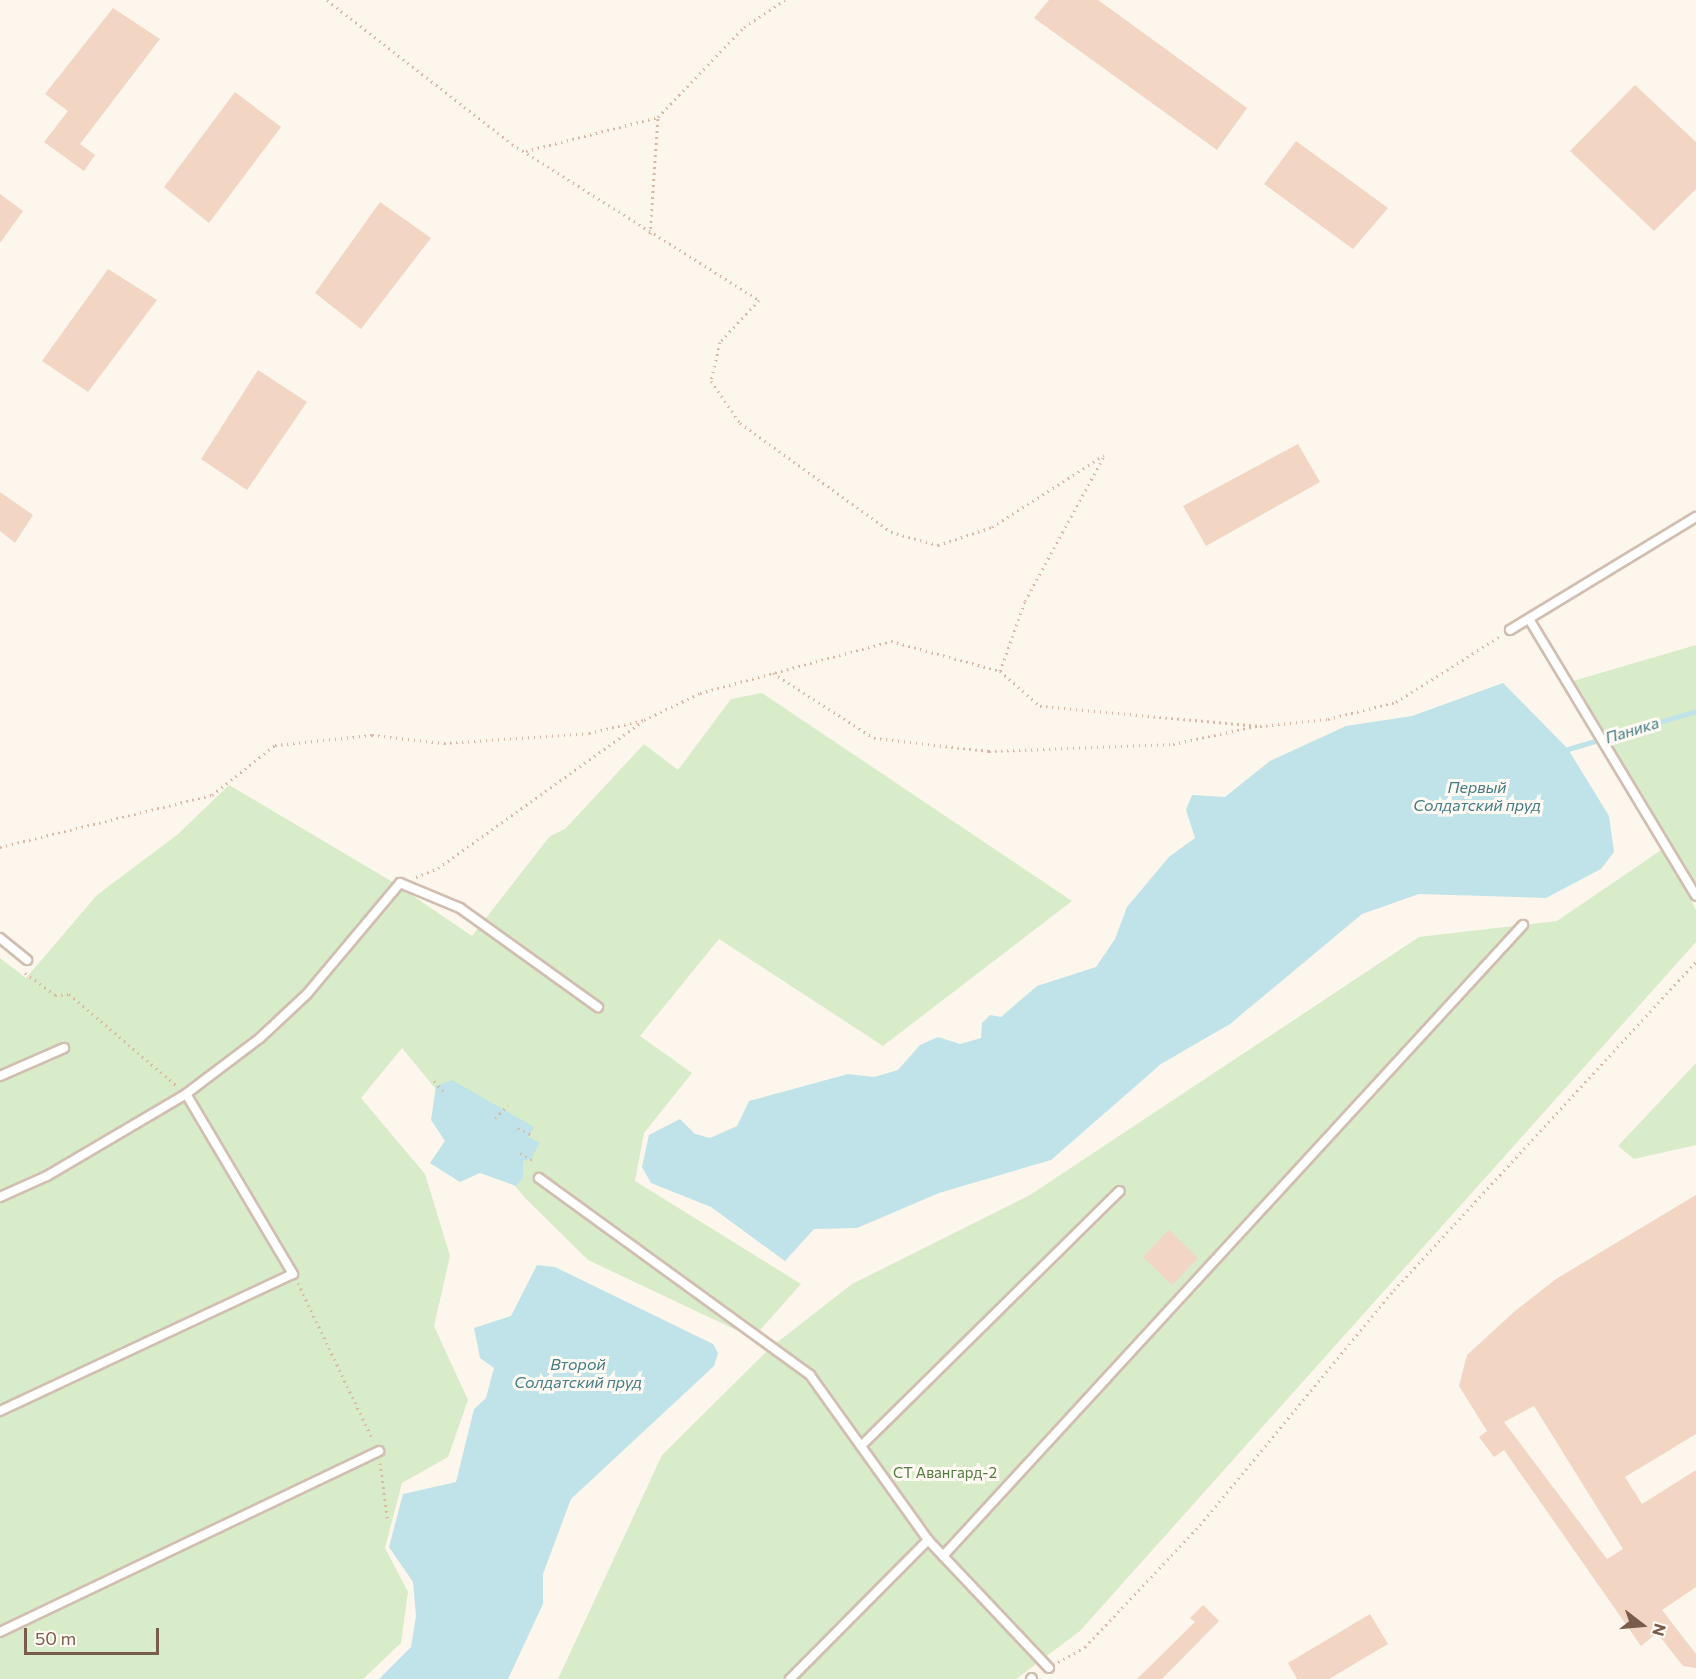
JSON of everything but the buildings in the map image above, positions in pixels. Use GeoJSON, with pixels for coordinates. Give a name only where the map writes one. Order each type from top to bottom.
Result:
{"type":"FeatureCollection","features":[{"type":"Feature","properties":{"kind":"lane"},"geometry":{"type":"LineString","coordinates":[[1509,630],[1696,517]]}},
{"type":"Feature","properties":{"kind":"lane"},"geometry":{"type":"LineString","coordinates":[[1529,619],[1696,896]]}},
{"type":"Feature","properties":{"kind":"lane"},"geometry":{"type":"LineString","coordinates":[[0,1197],[47,1176],[186,1094],[307,994],[400,883],[460,908],[598,1007]]}},
{"type":"Feature","properties":{"kind":"lane"},"geometry":{"type":"LineString","coordinates":[[943,1556],[1523,925]]}},
{"type":"Feature","properties":{"kind":"lane"},"geometry":{"type":"LineString","coordinates":[[0,938],[27,960]]}},
{"type":"Feature","properties":{"kind":"lane"},"geometry":{"type":"LineString","coordinates":[[0,1076],[64,1048]]}},
{"type":"Feature","properties":{"kind":"lane"},"geometry":{"type":"LineString","coordinates":[[0,1411],[293,1274],[186,1094]]}},
{"type":"Feature","properties":{"kind":"lane"},"geometry":{"type":"LineString","coordinates":[[539,1178],[810,1375],[928,1540],[1049,1668]]}},
{"type":"Feature","properties":{"kind":"lane"},"geometry":{"type":"LineString","coordinates":[[861,1446],[1120,1191]]}},
{"type":"Feature","properties":{"kind":"lane"},"geometry":{"type":"LineString","coordinates":[[0,1632],[379,1451]]}},
{"type":"Feature","properties":{"kind":"lane"},"geometry":{"type":"LineString","coordinates":[[790,1679],[928,1540]]}},
{"type":"Feature","properties":{"kind":"path"},"geometry":{"type":"LineString","coordinates":[[327,0],[524,151],[650,234],[759,300],[720,342],[711,381],[740,423],[891,532],[938,545],[992,527],[1104,455],[1025,601],[1000,670]]}},
{"type":"Feature","properties":{"kind":"path"},"geometry":{"type":"LineString","coordinates":[[524,151],[657,117],[744,27],[785,0]]}},
{"type":"Feature","properties":{"kind":"path"},"geometry":{"type":"LineString","coordinates":[[650,234],[657,117]]}},
{"type":"Feature","properties":{"kind":"path"},"geometry":{"type":"LineString","coordinates":[[773,673],[874,738],[989,751],[1173,744],[1260,726],[1328,719],[1396,702],[1509,630]]}},
{"type":"Feature","properties":{"kind":"path"},"geometry":{"type":"LineString","coordinates":[[400,883],[438,868],[644,720],[700,693],[891,641],[1000,670],[1040,705],[1260,726]]}},
{"type":"Feature","properties":{"kind":"path"},"geometry":{"type":"LineString","coordinates":[[0,848],[212,795],[275,745],[372,735],[444,743],[589,733],[644,720]]}},
{"type":"Feature","properties":{"kind":"path"},"geometry":{"type":"LineString","coordinates":[[27,960],[24,972],[55,995],[69,994],[186,1094]]}},
{"type":"Feature","properties":{"kind":"path"},"geometry":{"type":"LineString","coordinates":[[1049,1668],[1085,1647],[1200,1525],[1394,1290],[1696,962]]}},
{"type":"Feature","properties":{"kind":"path"},"geometry":{"type":"LineString","coordinates":[[434,1081],[446,1093]]}},
{"type":"Feature","properties":{"kind":"path"},"geometry":{"type":"LineString","coordinates":[[495,1118],[508,1105]]}},
{"type":"Feature","properties":{"kind":"path"},"geometry":{"type":"LineString","coordinates":[[518,1128],[532,1135]]}},
{"type":"Feature","properties":{"kind":"path"},"geometry":{"type":"LineString","coordinates":[[520,1153],[532,1160]]}},
{"type":"Feature","properties":{"kind":"path"},"geometry":{"type":"LineString","coordinates":[[293,1274],[379,1451],[388,1522]]}},
{"type":"Feature","properties":{"kind":"green space"},"geometry":{"type":"Polygon","coordinates":[[[1696,645],[1696,885],[1573,681],[1696,645]]]}},
{"type":"Feature","properties":{"kind":"green space"},"geometry":{"type":"Polygon","coordinates":[[[762,693],[1072,901],[883,1046],[719,939],[640,1036],[692,1073],[644,1133],[635,1181],[801,1284],[753,1338],[588,1260],[525,1198],[402,1048],[361,1098],[425,1174],[450,1256],[434,1326],[468,1400],[448,1457],[402,1483],[385,1548],[408,1592],[401,1643],[363,1679],[0,1679],[0,958],[26,978],[97,895],[177,835],[229,785],[391,881],[472,936],[550,836],[565,829],[644,744],[678,770],[731,699],[762,693]]]}},
{"type":"Feature","properties":{"kind":"green space","name":"СТ Авангард-2"},"geometry":{"type":"Polygon","coordinates":[[[1664,848],[1696,910],[1696,942],[1080,1631],[1016,1679],[558,1679],[662,1455],[770,1348],[852,1284],[1030,1195],[1419,937],[1557,921],[1664,848]]]}},
{"type":"Feature","properties":{"kind":"green space"},"geometry":{"type":"Polygon","coordinates":[[[1696,1063],[1696,1145],[1634,1159],[1618,1146],[1696,1063]]]}},
{"type":"Feature","properties":{"kind":"water","name":"Первый Солдатский пруд"},"geometry":{"type":"Polygon","coordinates":[[[1503,683],[1568,749],[1609,816],[1614,852],[1601,869],[1546,898],[1419,894],[1362,914],[1230,1024],[1161,1064],[1051,1160],[939,1193],[857,1228],[814,1229],[785,1261],[711,1207],[651,1183],[642,1167],[649,1135],[680,1119],[695,1134],[710,1138],[737,1126],[749,1101],[848,1074],[874,1077],[898,1070],[920,1045],[938,1037],[960,1044],[981,1038],[982,1023],[990,1015],[1001,1017],[1037,986],[1096,967],[1115,939],[1127,907],[1169,857],[1195,838],[1186,810],[1192,795],[1225,797],[1270,761],[1346,726],[1412,716],[1503,683]]]}},
{"type":"Feature","properties":{"kind":"water"},"geometry":{"type":"Polygon","coordinates":[[[452,1080],[534,1127],[528,1137],[540,1143],[531,1159],[523,1161],[523,1178],[516,1186],[480,1173],[460,1182],[430,1163],[445,1141],[431,1120],[436,1086],[452,1080]]]}},
{"type":"Feature","properties":{"kind":"water","name":"Второй Солдатский пруд"},"geometry":{"type":"Polygon","coordinates":[[[537,1265],[555,1267],[713,1344],[718,1353],[714,1366],[571,1499],[543,1574],[543,1604],[508,1679],[379,1679],[411,1647],[416,1616],[413,1582],[389,1547],[403,1494],[456,1482],[474,1409],[486,1398],[494,1368],[480,1358],[474,1328],[511,1316],[537,1265]]]}},
{"type":"Feature","properties":{"kind":"waterway","name":"Паника"},"geometry":{"type":"LineString","coordinates":[[1568,749],[1696,711]]}}]}
